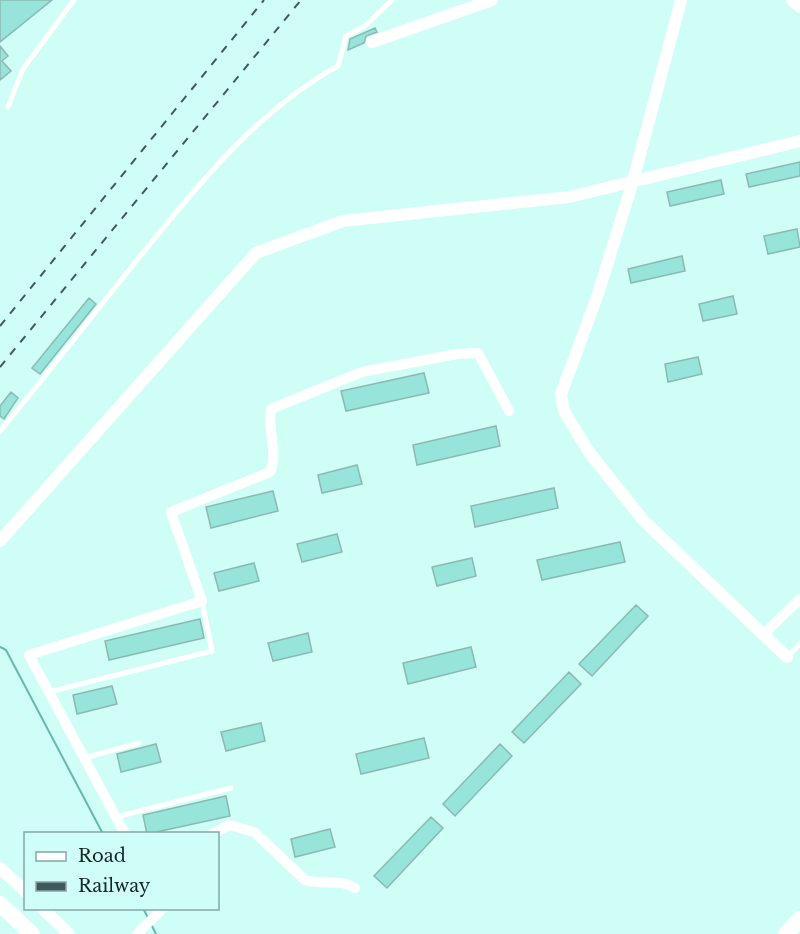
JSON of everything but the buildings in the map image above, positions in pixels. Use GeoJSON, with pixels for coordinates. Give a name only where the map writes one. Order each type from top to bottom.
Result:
{"type":"FeatureCollection","features":[{"type":"Feature","properties":{"kind":"main road"},"geometry":{"type":"LineString","coordinates":[[0,904],[32,934]]}},
{"type":"Feature","properties":{"kind":"main road"},"geometry":{"type":"LineString","coordinates":[[786,934],[800,919]]}},
{"type":"Feature","properties":{"kind":"street"},"geometry":{"type":"LineString","coordinates":[[372,42],[492,0]]}},
{"type":"Feature","properties":{"kind":"street"},"geometry":{"type":"LineString","coordinates":[[681,0],[633,181],[598,294],[569,365],[561,394],[564,411],[589,452],[643,520],[787,657]]}},
{"type":"Feature","properties":{"kind":"street"},"geometry":{"type":"LineString","coordinates":[[792,0],[800,7]]}},
{"type":"Feature","properties":{"kind":"street"},"geometry":{"type":"LineString","coordinates":[[0,541],[256,253],[344,221],[569,197],[800,141]]}},
{"type":"Feature","properties":{"kind":"street"},"geometry":{"type":"LineString","coordinates":[[124,832],[30,655],[202,601],[171,512],[270,472],[274,463],[269,421],[271,409],[362,372],[458,354],[478,353],[509,411]]}},
{"type":"Feature","properties":{"kind":"street"},"geometry":{"type":"LineString","coordinates":[[763,635],[800,599]]}},
{"type":"Feature","properties":{"kind":"street"},"geometry":{"type":"LineString","coordinates":[[216,832],[229,825],[254,832],[305,880],[315,884],[345,881],[355,888]]}},
{"type":"Feature","properties":{"kind":"street"},"geometry":{"type":"LineString","coordinates":[[0,868],[24,890]]}},
{"type":"Feature","properties":{"kind":"street"},"geometry":{"type":"LineString","coordinates":[[43,910],[69,934]]}},
{"type":"Feature","properties":{"kind":"street"},"geometry":{"type":"LineString","coordinates":[[139,932],[159,912]]}},
{"type":"Feature","properties":{"kind":"lane"},"geometry":{"type":"LineString","coordinates":[[8,107],[23,69],[74,0]]}},
{"type":"Feature","properties":{"kind":"lane"},"geometry":{"type":"LineString","coordinates":[[0,431],[200,182],[276,107],[314,79],[338,66],[346,36],[365,26],[393,0]]}},
{"type":"Feature","properties":{"kind":"lane"},"geometry":{"type":"LineString","coordinates":[[49,692],[212,651],[202,601]]}},
{"type":"Feature","properties":{"kind":"lane"},"geometry":{"type":"LineString","coordinates":[[787,657],[800,644]]}},
{"type":"Feature","properties":{"kind":"lane"},"geometry":{"type":"LineString","coordinates":[[84,758],[139,743]]}},
{"type":"Feature","properties":{"kind":"lane"},"geometry":{"type":"LineString","coordinates":[[116,817],[231,789]]}},
{"type":"Feature","properties":{"kind":"waterway"},"geometry":{"type":"LineString","coordinates":[[0,647],[6,650],[102,832]]}},
{"type":"Feature","properties":{"kind":"waterway"},"geometry":{"type":"LineString","coordinates":[[144,910],[148,918]]}},
{"type":"Feature","properties":{"kind":"waterway"},"geometry":{"type":"LineString","coordinates":[[152,926],[156,934]]}},
{"type":"Feature","properties":{"kind":"railway"},"geometry":{"type":"LineString","coordinates":[[0,326],[264,0]]}},
{"type":"Feature","properties":{"kind":"railway"},"geometry":{"type":"LineString","coordinates":[[0,367],[301,0]]}}]}
